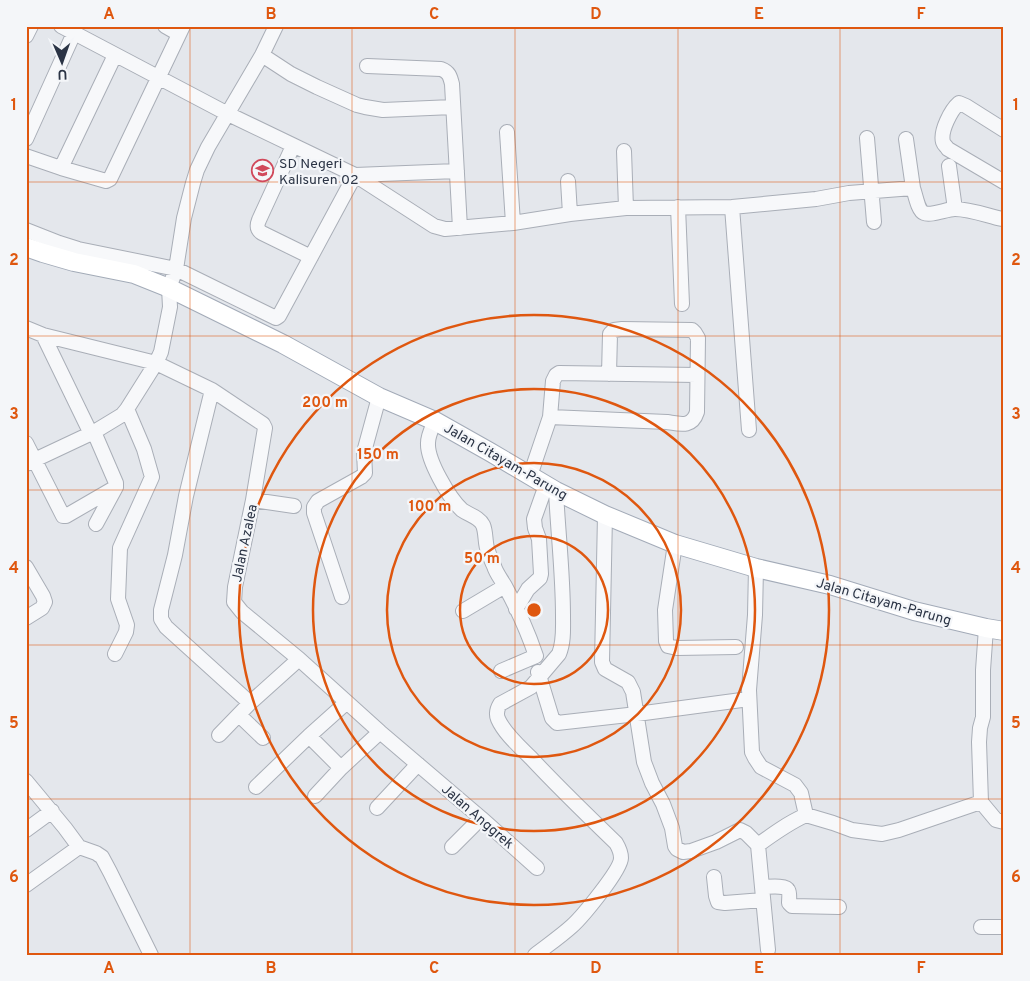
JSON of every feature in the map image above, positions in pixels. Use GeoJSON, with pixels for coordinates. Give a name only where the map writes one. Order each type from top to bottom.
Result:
{"type":"FeatureCollection","features":[{"type":"Feature","properties":{"kind":"main road","name":"Jalan Citayam-Parung"},"geometry":{"type":"LineString","coordinates":[[26,247],[43,254],[74,262],[134,274],[169,288],[283,344],[379,397],[435,421],[551,488],[605,515],[675,544],[756,568],[830,585],[914,611],[1004,631]]}},
{"type":"Feature","properties":{"kind":"street"},"geometry":{"type":"LineString","coordinates":[[26,36],[31,26]]}},
{"type":"Feature","properties":{"kind":"street"},"geometry":{"type":"LineString","coordinates":[[60,26],[158,79],[355,175],[434,226],[445,229],[626,208],[732,207],[913,188]]}},
{"type":"Feature","properties":{"kind":"street"},"geometry":{"type":"LineString","coordinates":[[26,156],[106,181],[110,179],[181,30],[165,26]]}},
{"type":"Feature","properties":{"kind":"street"},"geometry":{"type":"LineString","coordinates":[[30,462],[92,433],[122,415],[156,363],[167,328],[170,307],[169,288],[176,269],[184,218],[193,183],[208,147],[262,56],[276,26]]}},
{"type":"Feature","properties":{"kind":"street"},"geometry":{"type":"LineString","coordinates":[[26,139],[74,33]]}},
{"type":"Feature","properties":{"kind":"street"},"geometry":{"type":"LineString","coordinates":[[61,168],[115,55]]}},
{"type":"Feature","properties":{"kind":"street"},"geometry":{"type":"LineString","coordinates":[[262,56],[291,74],[349,102],[365,107],[384,110],[453,107]]}},
{"type":"Feature","properties":{"kind":"street"},"geometry":{"type":"LineString","coordinates":[[367,66],[441,69],[446,70],[449,74],[452,84],[460,228]]}},
{"type":"Feature","properties":{"kind":"street"},"geometry":{"type":"LineString","coordinates":[[1004,130],[959,103],[950,114],[943,135],[943,142],[948,149],[1004,182]]}},
{"type":"Feature","properties":{"kind":"street"},"geometry":{"type":"LineString","coordinates":[[507,132],[513,222]]}},
{"type":"Feature","properties":{"kind":"street"},"geometry":{"type":"LineString","coordinates":[[867,138],[874,222]]}},
{"type":"Feature","properties":{"kind":"street"},"geometry":{"type":"LineString","coordinates":[[906,139],[913,188],[923,213],[955,209],[1002,220]]}},
{"type":"Feature","properties":{"kind":"street"},"geometry":{"type":"LineString","coordinates":[[293,146],[257,228],[262,233],[311,258]]}},
{"type":"Feature","properties":{"kind":"street"},"geometry":{"type":"LineString","coordinates":[[624,151],[626,208]]}},
{"type":"Feature","properties":{"kind":"street"},"geometry":{"type":"LineString","coordinates":[[949,166],[955,209]]}},
{"type":"Feature","properties":{"kind":"street"},"geometry":{"type":"LineString","coordinates":[[355,175],[457,171]]}},
{"type":"Feature","properties":{"kind":"street"},"geometry":{"type":"LineString","coordinates":[[26,230],[78,249],[176,269],[276,318],[279,316],[355,175]]}},
{"type":"Feature","properties":{"kind":"street"},"geometry":{"type":"LineString","coordinates":[[568,181],[570,214]]}},
{"type":"Feature","properties":{"kind":"street"},"geometry":{"type":"LineString","coordinates":[[732,207],[749,430]]}},
{"type":"Feature","properties":{"kind":"street"},"geometry":{"type":"LineString","coordinates":[[678,208],[682,304]]}},
{"type":"Feature","properties":{"kind":"street","name":"Jalan Azalea"},"geometry":{"type":"LineString","coordinates":[[26,328],[43,335],[156,363],[212,390],[265,426],[253,500],[236,576],[234,602],[242,612],[299,659],[418,764]]}},
{"type":"Feature","properties":{"kind":"street"},"geometry":{"type":"LineString","coordinates":[[550,417],[678,424],[690,423],[696,417],[698,338],[694,332],[688,329],[614,330],[610,334],[609,374]]}},
{"type":"Feature","properties":{"kind":"street"},"geometry":{"type":"LineString","coordinates":[[43,335],[116,483],[116,487],[96,524]]}},
{"type":"Feature","properties":{"kind":"street"},"geometry":{"type":"LineString","coordinates":[[530,476],[550,417],[553,380],[556,375],[564,372],[697,375]]}},
{"type":"Feature","properties":{"kind":"street"},"geometry":{"type":"LineString","coordinates":[[212,390],[186,496],[175,555],[161,610],[161,619],[166,627],[250,703]]}},
{"type":"Feature","properties":{"kind":"street"},"geometry":{"type":"LineString","coordinates":[[342,597],[314,513],[314,506],[318,501],[365,473],[364,452],[379,397]]}},
{"type":"Feature","properties":{"kind":"street"},"geometry":{"type":"LineString","coordinates":[[115,654],[126,632],[127,625],[118,595],[120,548],[152,477],[144,449],[127,409]]}},
{"type":"Feature","properties":{"kind":"street"},"geometry":{"type":"LineString","coordinates":[[435,421],[428,436],[432,463],[452,498],[460,508],[468,515],[479,520],[483,525],[487,548],[494,568],[505,586],[528,634],[536,656],[539,678],[552,718],[557,723],[749,699]]}},
{"type":"Feature","properties":{"kind":"street"},"geometry":{"type":"LineString","coordinates":[[26,444],[30,462],[63,516],[116,487]]}},
{"type":"Feature","properties":{"kind":"street"},"geometry":{"type":"LineString","coordinates":[[516,609],[528,589],[540,578],[539,539],[534,518],[551,488]]}},
{"type":"Feature","properties":{"kind":"street"},"geometry":{"type":"LineString","coordinates":[[536,955],[572,926],[580,917],[619,866],[621,859],[616,843],[509,736],[499,720],[497,710],[500,704],[531,687],[562,649],[563,584],[551,488]]}},
{"type":"Feature","properties":{"kind":"street"},"geometry":{"type":"LineString","coordinates":[[253,500],[294,506]]}},
{"type":"Feature","properties":{"kind":"street"},"geometry":{"type":"LineString","coordinates":[[605,515],[602,662],[605,669],[628,682],[634,692],[644,762],[663,804],[677,849],[683,852],[691,851],[740,830],[746,833],[758,845],[768,950]]}},
{"type":"Feature","properties":{"kind":"street"},"geometry":{"type":"LineString","coordinates":[[675,544],[665,610],[666,641],[668,646],[677,648],[736,647]]}},
{"type":"Feature","properties":{"kind":"street"},"geometry":{"type":"LineString","coordinates":[[26,567],[45,602],[42,608],[26,618]]}},
{"type":"Feature","properties":{"kind":"street"},"geometry":{"type":"LineString","coordinates":[[756,568],[755,615],[749,681],[752,752],[761,767],[796,786],[801,793],[806,815]]}},
{"type":"Feature","properties":{"kind":"street"},"geometry":{"type":"LineString","coordinates":[[463,611],[505,586]]}},
{"type":"Feature","properties":{"kind":"street"},"geometry":{"type":"LineString","coordinates":[[986,628],[983,670],[984,718],[980,728],[979,742],[981,802],[996,820],[1004,822]]}},
{"type":"Feature","properties":{"kind":"street"},"geometry":{"type":"LineString","coordinates":[[500,671],[536,656]]}},
{"type":"Feature","properties":{"kind":"street"},"geometry":{"type":"LineString","coordinates":[[219,735],[250,703],[299,659]]}},
{"type":"Feature","properties":{"kind":"street"},"geometry":{"type":"LineString","coordinates":[[256,787],[347,702]]}},
{"type":"Feature","properties":{"kind":"street"},"geometry":{"type":"LineString","coordinates":[[240,715],[263,738]]}},
{"type":"Feature","properties":{"kind":"street"},"geometry":{"type":"LineString","coordinates":[[315,796],[341,768],[380,732]]}},
{"type":"Feature","properties":{"kind":"street"},"geometry":{"type":"LineString","coordinates":[[309,736],[341,768]]}},
{"type":"Feature","properties":{"kind":"street"},"geometry":{"type":"LineString","coordinates":[[377,808],[418,764]]}},
{"type":"Feature","properties":{"kind":"street","name":"Jalan Anggrek"},"geometry":{"type":"LineString","coordinates":[[418,764],[537,868]]}},
{"type":"Feature","properties":{"kind":"street"},"geometry":{"type":"LineString","coordinates":[[26,781],[80,848],[102,857],[151,955]]}},
{"type":"Feature","properties":{"kind":"street"},"geometry":{"type":"LineString","coordinates":[[758,845],[782,828],[806,815],[852,830],[882,834],[981,802]]}},
{"type":"Feature","properties":{"kind":"street"},"geometry":{"type":"LineString","coordinates":[[26,830],[52,812]]}},
{"type":"Feature","properties":{"kind":"street"},"geometry":{"type":"LineString","coordinates":[[452,847],[481,818]]}},
{"type":"Feature","properties":{"kind":"street"},"geometry":{"type":"LineString","coordinates":[[26,885],[80,848]]}},
{"type":"Feature","properties":{"kind":"street"},"geometry":{"type":"LineString","coordinates":[[714,877],[718,902],[725,902],[783,887],[788,890],[789,903],[792,906],[839,907]]}},
{"type":"Feature","properties":{"kind":"street"},"geometry":{"type":"LineString","coordinates":[[980,927],[1004,927]]}},
{"type":"Feature","properties":{"kind":"place","name":"SD Negeri Kalisuren 02"},"geometry":{"type":"Point","coordinates":[263,171]}}]}
